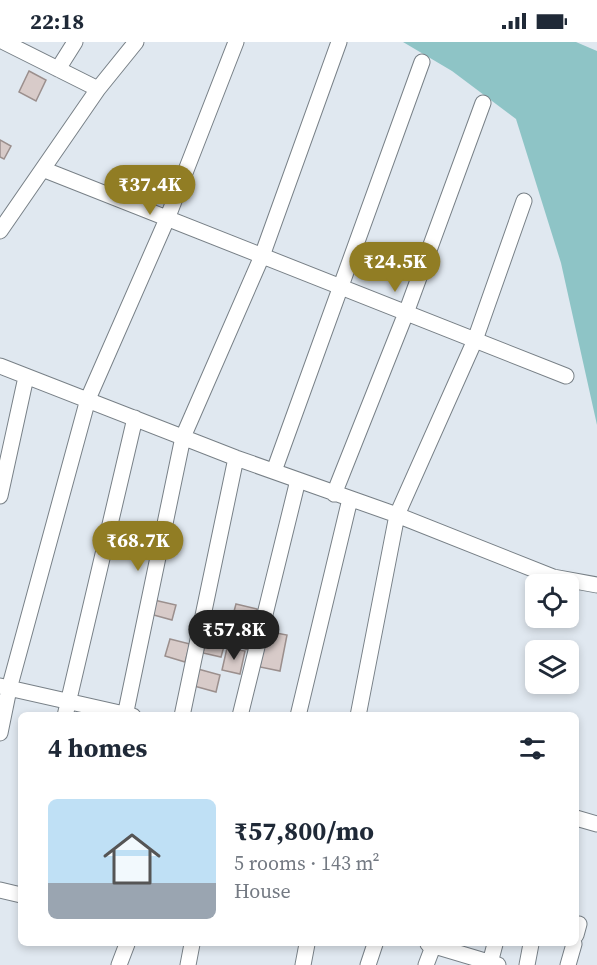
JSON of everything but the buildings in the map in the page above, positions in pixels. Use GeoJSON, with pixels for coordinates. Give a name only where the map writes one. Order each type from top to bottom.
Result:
{"type":"FeatureCollection","features":[{"type":"Feature","properties":{"kind":"street"},"geometry":{"type":"LineString","coordinates":[[4,42],[98,89]]}},
{"type":"Feature","properties":{"kind":"street"},"geometry":{"type":"LineString","coordinates":[[58,69],[75,42]]}},
{"type":"Feature","properties":{"kind":"street"},"geometry":{"type":"LineString","coordinates":[[0,231],[45,170],[98,89],[136,42]]}},
{"type":"Feature","properties":{"kind":"street"},"geometry":{"type":"LineString","coordinates":[[0,733],[5,688],[88,399],[167,219],[236,42]]}},
{"type":"Feature","properties":{"kind":"street"},"geometry":{"type":"LineString","coordinates":[[129,712],[183,437],[262,256],[339,42]]}},
{"type":"Feature","properties":{"kind":"street"},"geometry":{"type":"LineString","coordinates":[[274,471],[422,62]]}},
{"type":"Feature","properties":{"kind":"street"},"geometry":{"type":"LineString","coordinates":[[334,494],[406,313],[483,103]]}},
{"type":"Feature","properties":{"kind":"street"},"geometry":{"type":"LineString","coordinates":[[45,170],[566,376]]}},
{"type":"Feature","properties":{"kind":"street"},"geometry":{"type":"LineString","coordinates":[[359,712],[397,515],[475,340],[524,201]]}},
{"type":"Feature","properties":{"kind":"street"},"geometry":{"type":"LineString","coordinates":[[0,366],[236,458],[397,515],[553,577],[597,585]]}},
{"type":"Feature","properties":{"kind":"street"},"geometry":{"type":"LineString","coordinates":[[0,496],[26,377]]}},
{"type":"Feature","properties":{"kind":"street"},"geometry":{"type":"LineString","coordinates":[[66,708],[135,418]]}},
{"type":"Feature","properties":{"kind":"street"},"geometry":{"type":"LineString","coordinates":[[183,712],[236,458]]}},
{"type":"Feature","properties":{"kind":"street"},"geometry":{"type":"LineString","coordinates":[[241,712],[298,480]]}},
{"type":"Feature","properties":{"kind":"street"},"geometry":{"type":"LineString","coordinates":[[299,712],[350,499]]}},
{"type":"Feature","properties":{"kind":"street"},"geometry":{"type":"LineString","coordinates":[[5,688],[66,708],[101,712]]}},
{"type":"Feature","properties":{"kind":"street"},"geometry":{"type":"LineString","coordinates":[[579,819],[597,824]]}},
{"type":"Feature","properties":{"kind":"street"},"geometry":{"type":"LineString","coordinates":[[0,890],[18,894]]}},
{"type":"Feature","properties":{"kind":"street"},"geometry":{"type":"LineString","coordinates":[[119,965],[127,946]]}},
{"type":"Feature","properties":{"kind":"street"},"geometry":{"type":"LineString","coordinates":[[188,965],[192,946]]}},
{"type":"Feature","properties":{"kind":"street"},"geometry":{"type":"LineString","coordinates":[[303,965],[307,946]]}},
{"type":"Feature","properties":{"kind":"street"},"geometry":{"type":"LineString","coordinates":[[368,965],[374,946]]}},
{"type":"Feature","properties":{"kind":"street"},"geometry":{"type":"LineString","coordinates":[[426,965],[431,946]]}},
{"type":"Feature","properties":{"kind":"street"},"geometry":{"type":"LineString","coordinates":[[438,946],[494,964],[495,946]]}},
{"type":"Feature","properties":{"kind":"street"},"geometry":{"type":"LineString","coordinates":[[527,965],[531,946]]}},
{"type":"Feature","properties":{"kind":"street"},"geometry":{"type":"LineString","coordinates":[[568,965],[573,946]]}},
{"type":"Feature","properties":{"kind":"water"},"geometry":{"type":"Polygon","coordinates":[[[403,42],[576,42],[597,51],[597,425],[561,263],[516,119],[452,71],[403,42]]]}}]}
